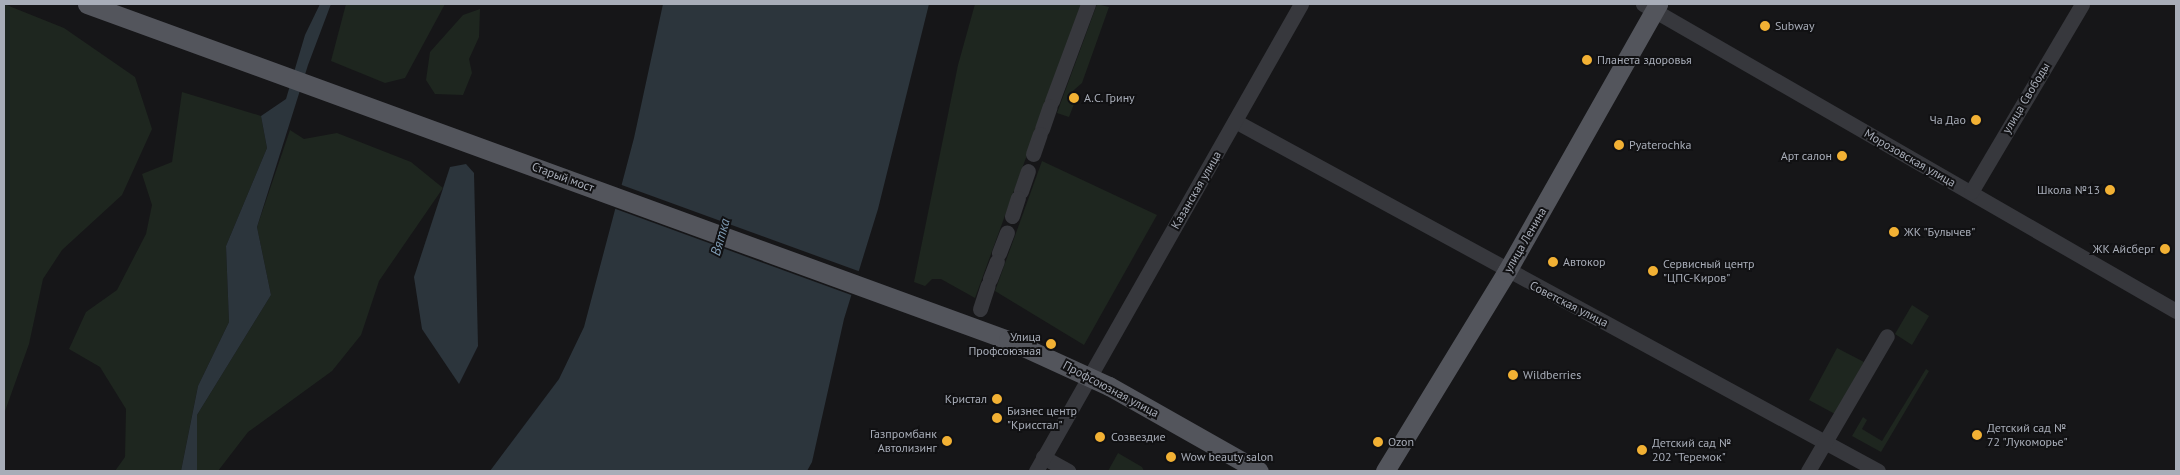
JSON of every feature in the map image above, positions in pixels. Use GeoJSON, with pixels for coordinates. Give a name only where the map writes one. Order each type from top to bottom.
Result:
{"type":"FeatureCollection","features":[{"type":"Feature","properties":{"kind":"main road","name":"Старый мост"},"geometry":{"type":"LineString","coordinates":[[87,4],[957,320]]}},
{"type":"Feature","properties":{"kind":"main road","name":"улица Ленина"},"geometry":{"type":"LineString","coordinates":[[1386,471],[1507,271],[1652,6]]}},
{"type":"Feature","properties":{"kind":"main road","name":"Профсоюзная улица"},"geometry":{"type":"LineString","coordinates":[[957,320],[1088,375],[1259,471]]}},
{"type":"Feature","properties":{"kind":"street"},"geometry":{"type":"LineString","coordinates":[[1033,154],[1088,4]]}},
{"type":"Feature","properties":{"kind":"street","name":"Казанская улица"},"geometry":{"type":"LineString","coordinates":[[1036,471],[1088,375],[1301,4]]}},
{"type":"Feature","properties":{"kind":"street","name":"улица Свободы"},"geometry":{"type":"LineString","coordinates":[[1970,192],[2082,4]]}},
{"type":"Feature","properties":{"kind":"street","name":"Морозовская улица"},"geometry":{"type":"LineString","coordinates":[[1652,6],[2176,311]]}},
{"type":"Feature","properties":{"kind":"street","name":"Советская улица"},"geometry":{"type":"LineString","coordinates":[[1235,121],[1507,271],[1826,441],[1878,471]]}},
{"type":"Feature","properties":{"kind":"street"},"geometry":{"type":"LineString","coordinates":[[1012,216],[1028,171]]}},
{"type":"Feature","properties":{"kind":"street"},"geometry":{"type":"LineString","coordinates":[[980,308],[1007,232]]}},
{"type":"Feature","properties":{"kind":"street"},"geometry":{"type":"LineString","coordinates":[[1808,471],[1886,336]]}},
{"type":"Feature","properties":{"kind":"street"},"geometry":{"type":"LineString","coordinates":[[1043,457],[1068,471]]}},
{"type":"Feature","properties":{"kind":"shaded area"},"geometry":{"type":"Polygon","coordinates":[[[4,4],[64,28],[135,77],[152,129],[122,195],[62,250],[43,279],[29,344],[4,414],[4,4]]]}},
{"type":"Feature","properties":{"kind":"shaded area"},"geometry":{"type":"Polygon","coordinates":[[[346,4],[445,4],[405,78],[385,83],[331,61],[346,4]]]}},
{"type":"Feature","properties":{"kind":"shaded area"},"geometry":{"type":"Polygon","coordinates":[[[975,4],[1082,4],[975,298],[941,279],[932,279],[925,286],[914,282],[958,65],[975,4]]]}},
{"type":"Feature","properties":{"kind":"shaded area"},"geometry":{"type":"Polygon","coordinates":[[[1097,4],[1109,7],[1082,83],[1067,96],[1074,104],[1069,117],[1057,113],[1097,4]]]}},
{"type":"Feature","properties":{"kind":"shaded area"},"geometry":{"type":"Polygon","coordinates":[[[480,9],[479,37],[469,59],[472,73],[463,95],[435,94],[426,80],[430,52],[463,15],[480,9]]]}},
{"type":"Feature","properties":{"kind":"shaded area"},"geometry":{"type":"Polygon","coordinates":[[[182,92],[261,116],[267,148],[226,246],[229,322],[198,386],[181,471],[115,471],[125,457],[126,409],[100,367],[69,349],[86,312],[117,290],[146,234],[152,205],[142,174],[172,162],[182,92]]]}},
{"type":"Feature","properties":{"kind":"shaded area"},"geometry":{"type":"Polygon","coordinates":[[[290,130],[304,139],[337,133],[411,162],[443,188],[379,281],[361,335],[332,371],[248,432],[218,471],[197,471],[197,415],[271,295],[257,227],[290,130]]]}},
{"type":"Feature","properties":{"kind":"shaded area"},"geometry":{"type":"Polygon","coordinates":[[[1042,161],[1157,215],[1084,345],[995,291],[1042,161]]]}},
{"type":"Feature","properties":{"kind":"shaded area"},"geometry":{"type":"Polygon","coordinates":[[[1912,305],[1929,316],[1912,345],[1895,334],[1912,305]]]}},
{"type":"Feature","properties":{"kind":"shaded area"},"geometry":{"type":"Polygon","coordinates":[[[1837,348],[1864,362],[1835,414],[1809,400],[1837,348]]]}},
{"type":"Feature","properties":{"kind":"shaded area"},"geometry":{"type":"Polygon","coordinates":[[[1926,369],[1929,371],[1881,452],[1852,436],[1863,417],[1867,420],[1862,429],[1882,441],[1926,369]]]}},
{"type":"Feature","properties":{"kind":"shaded area"},"geometry":{"type":"Polygon","coordinates":[[[1118,453],[1142,467],[1144,471],[1108,471],[1118,453]]]}},
{"type":"Feature","properties":{"kind":"water"},"geometry":{"type":"Polygon","coordinates":[[[320,4],[331,4],[308,65],[257,227],[271,295],[197,415],[197,471],[181,471],[198,386],[229,322],[226,246],[267,148],[261,116],[286,99],[305,35],[320,4]]]}},
{"type":"Feature","properties":{"kind":"water","name":"Вятка"},"geometry":{"type":"Polygon","coordinates":[[[663,4],[929,4],[878,209],[844,319],[812,462],[807,471],[490,471],[559,379],[584,327],[634,138],[663,4]]]}},
{"type":"Feature","properties":{"kind":"water"},"geometry":{"type":"Polygon","coordinates":[[[466,164],[474,173],[478,346],[459,384],[422,329],[414,277],[450,167],[466,164]]]}},
{"type":"Feature","properties":{"kind":"pier"},"geometry":{"type":"Polygon","coordinates":[[[619,184],[861,272],[854,296],[613,208],[619,184]]]}},
{"type":"Feature","properties":{"kind":"place","name":"Subway"},"geometry":{"type":"Point","coordinates":[1765,26]}},
{"type":"Feature","properties":{"kind":"place","name":"Планета здоровья"},"geometry":{"type":"Point","coordinates":[1587,60]}},
{"type":"Feature","properties":{"kind":"place","name":"А.С. Грину"},"geometry":{"type":"Point","coordinates":[1074,98]}},
{"type":"Feature","properties":{"kind":"place","name":"Ча Дао"},"geometry":{"type":"Point","coordinates":[1976,120]}},
{"type":"Feature","properties":{"kind":"place","name":"Pyaterochka"},"geometry":{"type":"Point","coordinates":[1619,145]}},
{"type":"Feature","properties":{"kind":"place","name":"Арт салон"},"geometry":{"type":"Point","coordinates":[1842,156]}},
{"type":"Feature","properties":{"kind":"place","name":"Школа №13"},"geometry":{"type":"Point","coordinates":[2110,190]}},
{"type":"Feature","properties":{"kind":"place","name":"ЖК \"Булычев\""},"geometry":{"type":"Point","coordinates":[1894,232]}},
{"type":"Feature","properties":{"kind":"place","name":"ЖК Айсберг"},"geometry":{"type":"Point","coordinates":[2165,249]}},
{"type":"Feature","properties":{"kind":"place","name":"Автокор"},"geometry":{"type":"Point","coordinates":[1553,262]}},
{"type":"Feature","properties":{"kind":"place","name":"Сервисный центр \"ЦПС-Киров\""},"geometry":{"type":"Point","coordinates":[1653,271]}},
{"type":"Feature","properties":{"kind":"place","name":"Улица Профсоюзная"},"geometry":{"type":"Point","coordinates":[1051,344]}},
{"type":"Feature","properties":{"kind":"place","name":"Wildberries"},"geometry":{"type":"Point","coordinates":[1513,375]}},
{"type":"Feature","properties":{"kind":"place","name":"Кристал"},"geometry":{"type":"Point","coordinates":[997,399]}},
{"type":"Feature","properties":{"kind":"place","name":"Бизнес центр \"Крисстал\""},"geometry":{"type":"Point","coordinates":[997,418]}},
{"type":"Feature","properties":{"kind":"place","name":"Детский сад № 72 \"Лукоморье\""},"geometry":{"type":"Point","coordinates":[1977,435]}},
{"type":"Feature","properties":{"kind":"place","name":"Созвездие"},"geometry":{"type":"Point","coordinates":[1100,437]}},
{"type":"Feature","properties":{"kind":"place","name":"Газпромбанк Автолизинг"},"geometry":{"type":"Point","coordinates":[947,441]}},
{"type":"Feature","properties":{"kind":"place","name":"Ozon"},"geometry":{"type":"Point","coordinates":[1378,442]}},
{"type":"Feature","properties":{"kind":"place","name":"Детский сад № 202 \"Теремок\""},"geometry":{"type":"Point","coordinates":[1642,450]}},
{"type":"Feature","properties":{"kind":"place","name":"Wow beauty salon"},"geometry":{"type":"Point","coordinates":[1171,457]}}]}
